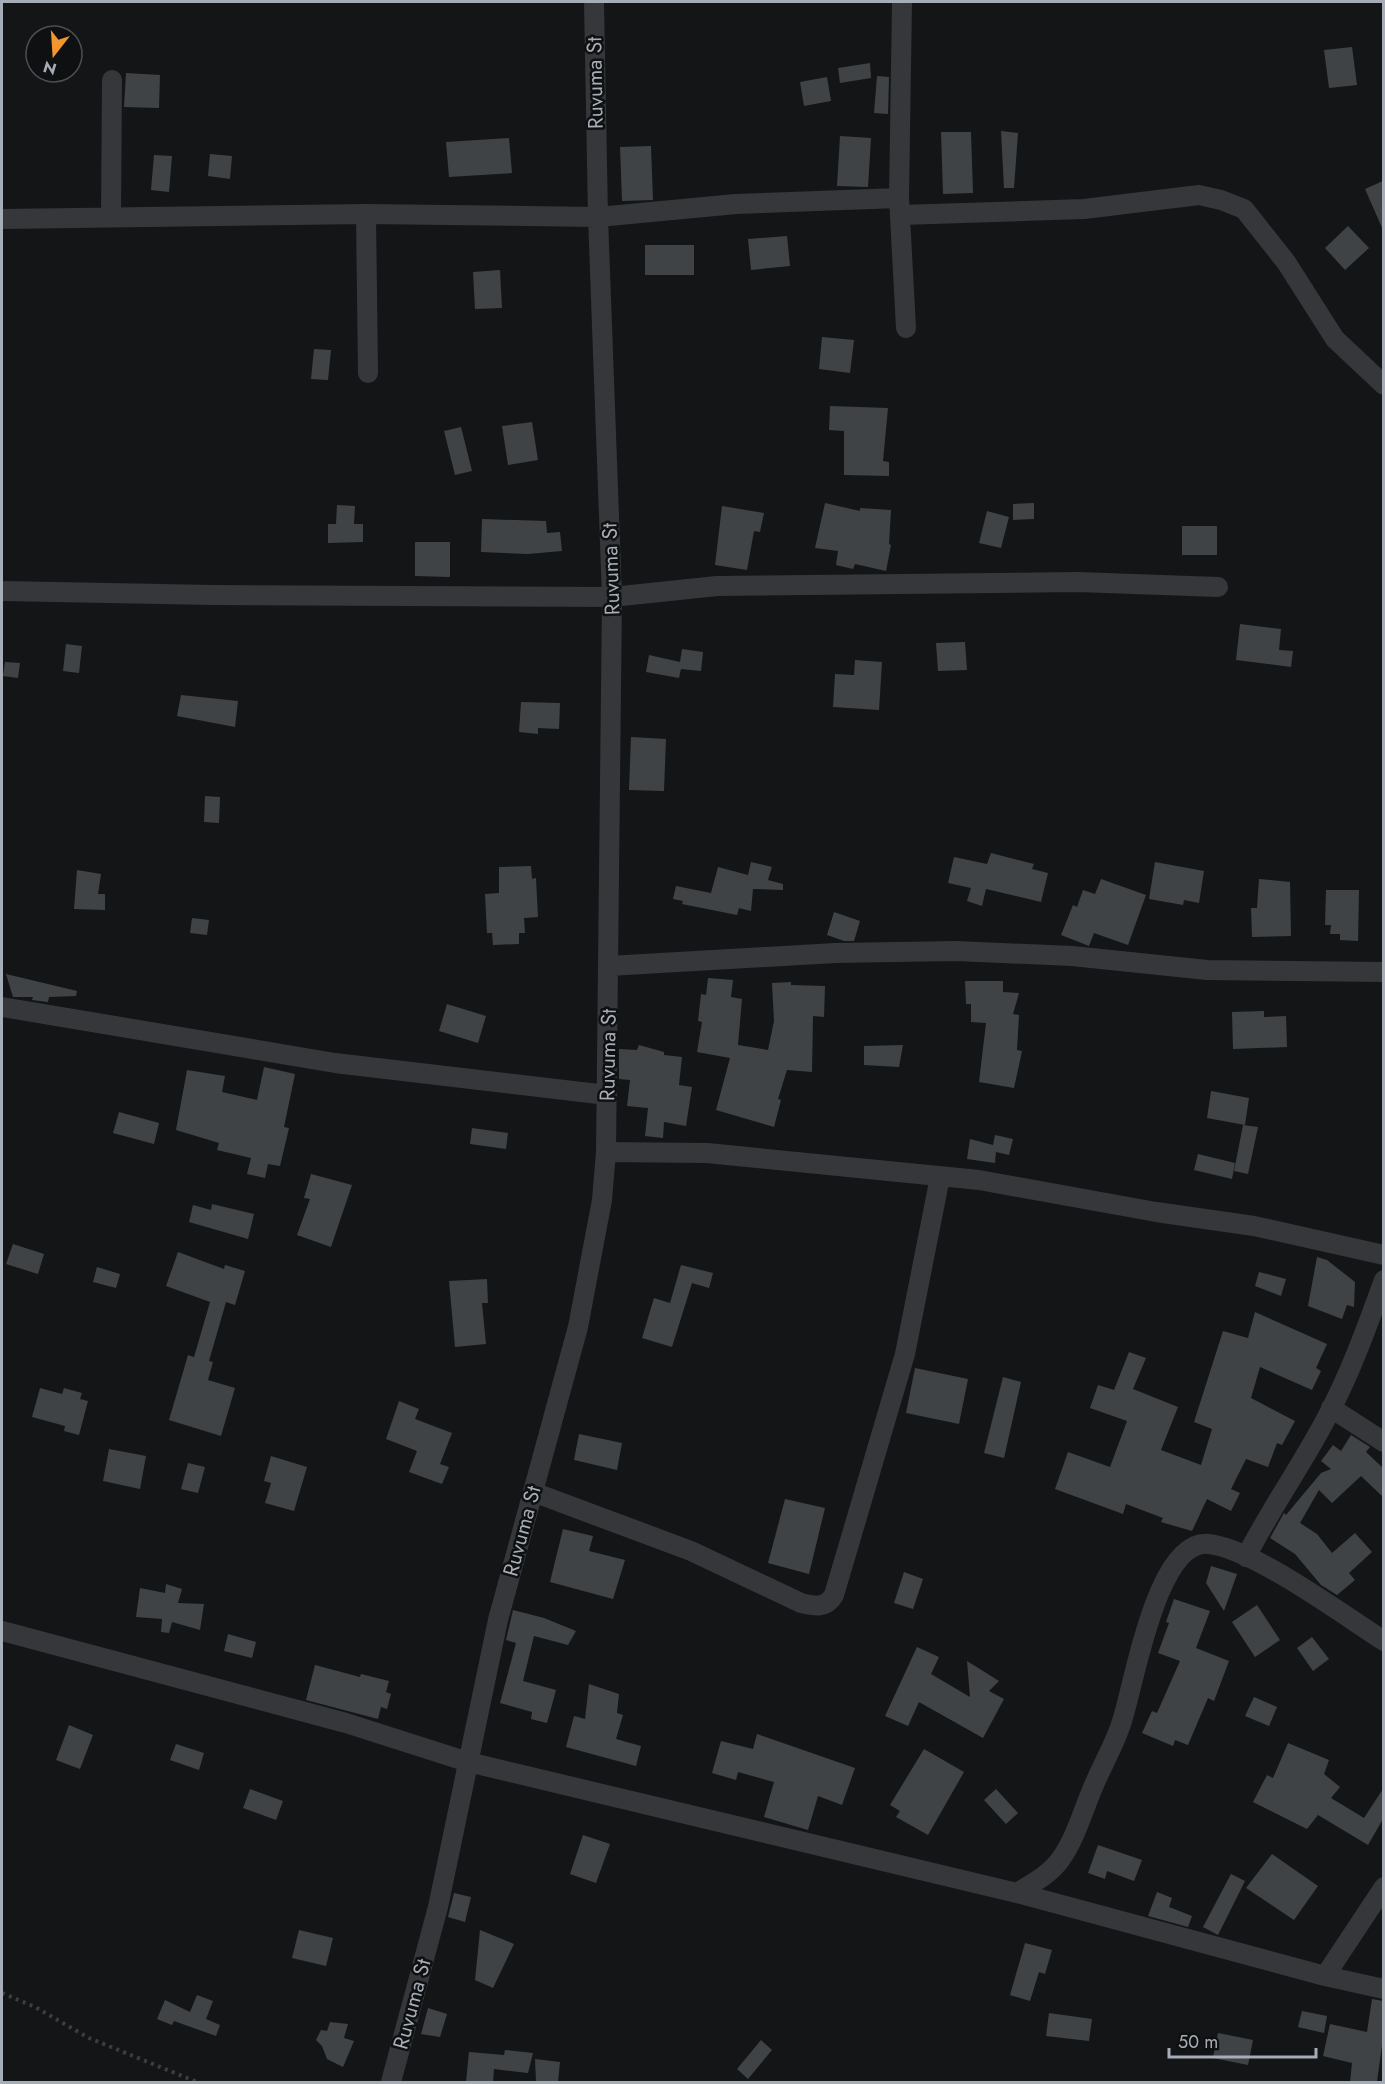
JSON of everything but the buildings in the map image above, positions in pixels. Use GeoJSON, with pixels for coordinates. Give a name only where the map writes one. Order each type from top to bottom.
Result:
{"type":"FeatureCollection","features":[{"type":"Feature","properties":{"kind":"street","name":"Ruvuma St"},"geometry":{"type":"LineString","coordinates":[[391,2082],[438,1907],[498,1620],[578,1327],[602,1200],[607,1095],[612,597],[598,217],[594,2]]}},
{"type":"Feature","properties":{"kind":"street"},"geometry":{"type":"LineString","coordinates":[[902,2],[899,207],[906,328]]}},
{"type":"Feature","properties":{"kind":"street"},"geometry":{"type":"LineString","coordinates":[[111,217],[112,80]]}},
{"type":"Feature","properties":{"kind":"street"},"geometry":{"type":"LineString","coordinates":[[2,219],[366,214],[598,217],[736,204],[1084,208],[1199,195],[1244,209],[1286,262],[1335,339],[1383,386]]}},
{"type":"Feature","properties":{"kind":"street"},"geometry":{"type":"LineString","coordinates":[[366,214],[368,373]]}},
{"type":"Feature","properties":{"kind":"street"},"geometry":{"type":"LineString","coordinates":[[2,591],[612,597],[717,586],[1077,582],[1218,586]]}},
{"type":"Feature","properties":{"kind":"street"},"geometry":{"type":"LineString","coordinates":[[609,966],[835,953],[956,951],[1072,956],[1207,970],[1383,972]]}},
{"type":"Feature","properties":{"kind":"street"},"geometry":{"type":"LineString","coordinates":[[2,1007],[335,1064],[607,1095]]}},
{"type":"Feature","properties":{"kind":"street"},"geometry":{"type":"LineString","coordinates":[[606,1152],[707,1153],[1028,1188],[1156,1212],[1254,1226],[1383,1255]]}},
{"type":"Feature","properties":{"kind":"street"},"geometry":{"type":"LineString","coordinates":[[533,1492],[691,1551],[801,1603],[819,1606],[829,1603],[834,1595],[904,1354],[940,1177]]}},
{"type":"Feature","properties":{"kind":"street"},"geometry":{"type":"LineString","coordinates":[[1246,1557],[1269,1511],[1313,1442],[1331,1408],[1363,1339],[1383,1280]]}},
{"type":"Feature","properties":{"kind":"street"},"geometry":{"type":"LineString","coordinates":[[1331,1408],[1383,1442]]}},
{"type":"Feature","properties":{"kind":"street"},"geometry":{"type":"LineString","coordinates":[[1017,1893],[1046,1876],[1060,1859],[1076,1831],[1120,1728],[1155,1599],[1166,1576],[1181,1556],[1207,1544],[1246,1557],[1383,1641]]}},
{"type":"Feature","properties":{"kind":"street"},"geometry":{"type":"LineString","coordinates":[[2,1631],[346,1723],[468,1762],[1017,1893],[1325,1976],[1383,1989]]}},
{"type":"Feature","properties":{"kind":"street"},"geometry":{"type":"LineString","coordinates":[[1325,1976],[1383,1887]]}},
{"type":"Feature","properties":{"kind":"path"},"geometry":{"type":"LineString","coordinates":[[2,1993],[34,2007],[89,2038],[197,2082]]}}]}
